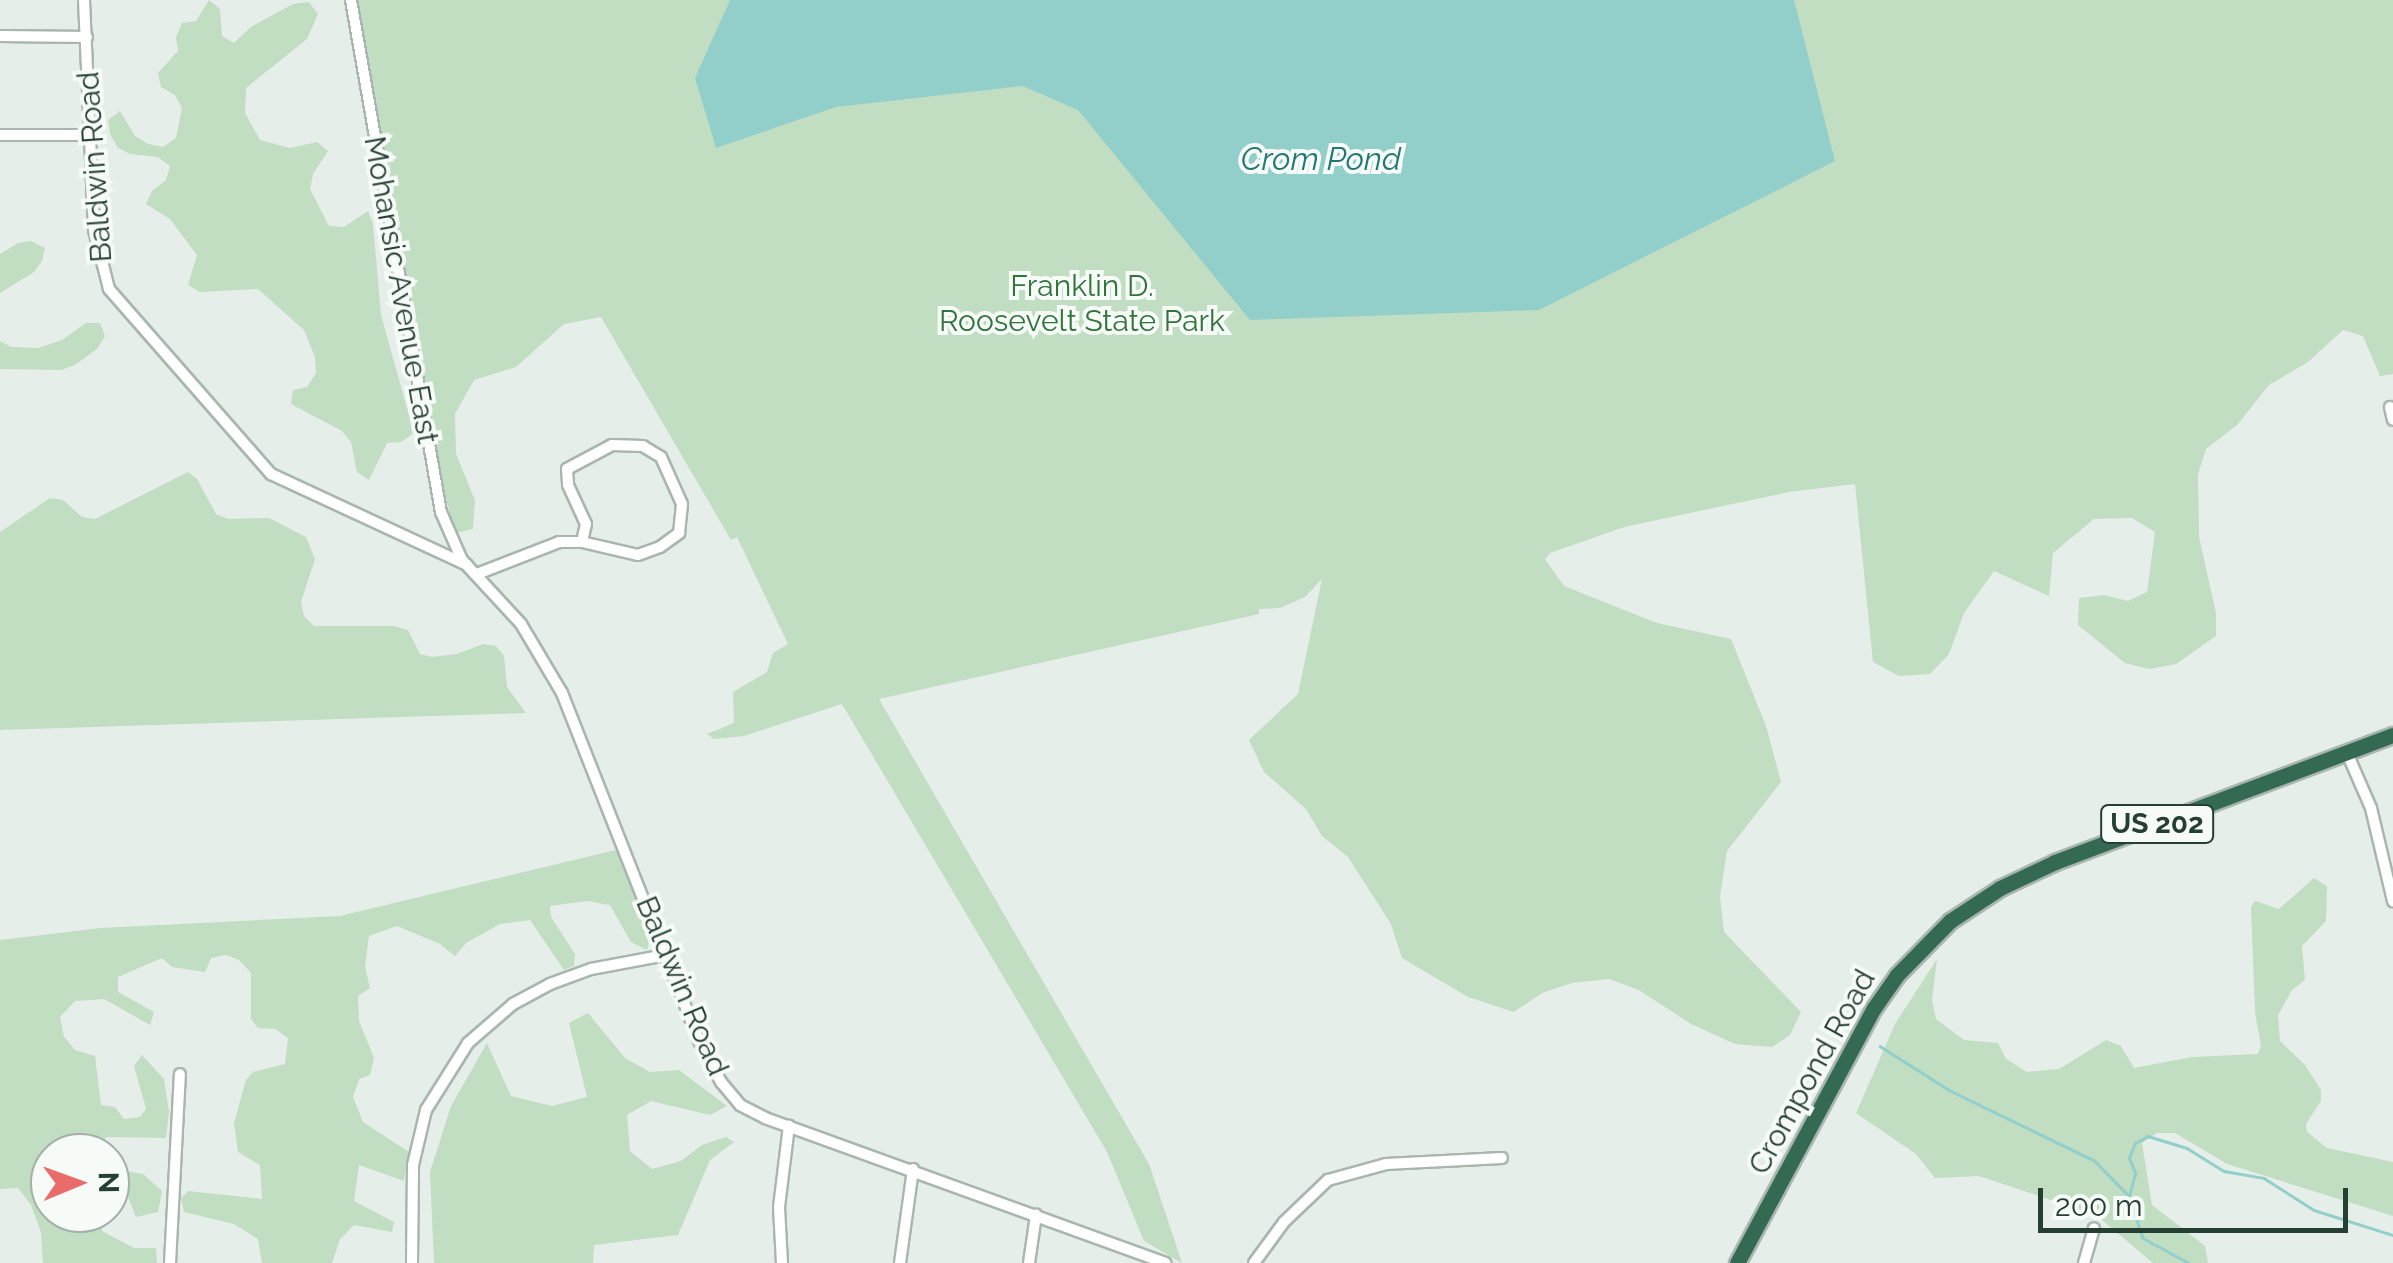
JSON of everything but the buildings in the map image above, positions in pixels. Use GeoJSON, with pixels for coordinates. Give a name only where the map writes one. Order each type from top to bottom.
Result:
{"type":"FeatureCollection","features":[{"type":"Feature","properties":{"kind":"highway","name":"Crompond Road"},"geometry":{"type":"LineString","coordinates":[[1737,1263],[1874,1008],[1896,975],[1950,921],[2000,888],[2055,862],[2393,735]]}},
{"type":"Feature","properties":{"kind":"street","name":"Baldwin Road"},"geometry":{"type":"LineString","coordinates":[[84,0],[94,230],[104,278],[120,305],[271,474],[296,489],[404,532],[472,570],[521,624],[562,694],[698,1039],[721,1082],[750,1112],[1166,1263]]}},
{"type":"Feature","properties":{"kind":"street","name":"Mohansic Avenue East"},"geometry":{"type":"LineString","coordinates":[[351,0],[435,488],[448,531],[472,570]]}},
{"type":"Feature","properties":{"kind":"street"},"geometry":{"type":"LineString","coordinates":[[0,36],[87,36]]}},
{"type":"Feature","properties":{"kind":"street"},"geometry":{"type":"LineString","coordinates":[[0,135],[88,134]]}},
{"type":"Feature","properties":{"kind":"street"},"geometry":{"type":"LineString","coordinates":[[2390,407],[2393,420]]}},
{"type":"Feature","properties":{"kind":"street"},"geometry":{"type":"LineString","coordinates":[[472,570],[559,542],[582,542],[638,555],[660,547],[679,533],[682,504],[661,457],[642,446],[612,446],[567,469],[568,485],[586,524],[582,542]]}},
{"type":"Feature","properties":{"kind":"street"},"geometry":{"type":"LineString","coordinates":[[2347,754],[2387,842],[2393,901]]}},
{"type":"Feature","properties":{"kind":"street"},"geometry":{"type":"LineString","coordinates":[[412,1263],[413,1165],[426,1110],[468,1043],[513,1004],[550,984],[591,969],[666,954]]}},
{"type":"Feature","properties":{"kind":"street"},"geometry":{"type":"LineString","coordinates":[[170,1263],[180,1074]]}},
{"type":"Feature","properties":{"kind":"street"},"geometry":{"type":"LineString","coordinates":[[782,1263],[779,1207],[789,1126]]}},
{"type":"Feature","properties":{"kind":"street"},"geometry":{"type":"LineString","coordinates":[[1254,1263],[1284,1222],[1328,1180],[1386,1164],[1502,1158]]}},
{"type":"Feature","properties":{"kind":"street"},"geometry":{"type":"LineString","coordinates":[[900,1263],[913,1169]]}},
{"type":"Feature","properties":{"kind":"street"},"geometry":{"type":"LineString","coordinates":[[1029,1263],[1036,1214]]}},
{"type":"Feature","properties":{"kind":"street"},"geometry":{"type":"LineString","coordinates":[[2084,1263],[2094,1228]]}},
{"type":"Feature","properties":{"kind":"green space"},"geometry":{"type":"Polygon","coordinates":[[[209,0],[220,9],[222,36],[234,43],[251,27],[293,4],[309,2],[318,14],[307,39],[246,88],[245,113],[260,140],[290,148],[317,142],[328,151],[313,174],[310,189],[329,226],[344,227],[368,211],[373,224],[381,315],[414,433],[401,442],[387,443],[369,480],[357,472],[351,442],[342,431],[291,404],[293,390],[307,387],[316,373],[315,357],[304,330],[258,289],[200,292],[188,285],[197,255],[170,219],[146,204],[152,191],[166,180],[170,166],[158,157],[130,154],[118,148],[110,134],[108,120],[120,111],[135,136],[148,144],[163,147],[176,138],[182,108],[175,95],[161,87],[158,73],[178,51],[176,37],[182,23],[196,21],[209,0]]]}},
{"type":"Feature","properties":{"kind":"green space","name":"Franklin D. Roosevelt State Park"},"geometry":{"type":"Polygon","coordinates":[[[354,0],[2393,0],[2393,374],[2380,376],[2363,336],[2343,330],[2308,362],[2269,385],[2237,425],[2206,449],[2198,474],[2199,537],[2216,613],[2216,636],[2176,664],[2149,669],[2125,663],[2078,625],[2079,598],[2104,595],[2128,601],[2147,592],[2155,532],[2132,518],[2094,519],[2053,553],[2049,596],[1994,571],[1964,613],[1949,654],[1930,674],[1899,676],[1873,662],[1855,484],[1789,492],[1624,527],[1550,553],[1545,559],[1564,586],[1657,623],[1731,639],[1766,726],[1781,782],[1727,851],[1720,896],[1724,932],[1801,1012],[1790,1035],[1772,1047],[1735,1044],[1691,1024],[1639,990],[1609,979],[1572,983],[1542,993],[1514,1012],[1468,997],[1402,958],[1391,924],[1348,857],[1322,836],[1306,809],[1264,772],[1249,740],[1298,694],[1322,579],[1305,597],[1280,608],[1259,609],[1259,614],[879,699],[1149,1164],[1182,1263],[1144,1241],[1107,1152],[842,704],[744,736],[714,739],[707,734],[734,723],[733,692],[767,672],[773,653],[788,644],[737,537],[731,540],[601,317],[564,324],[516,367],[474,380],[455,414],[456,454],[475,500],[473,529],[455,533],[432,443],[354,0]]]}},
{"type":"Feature","properties":{"kind":"green space"},"geometry":{"type":"Polygon","coordinates":[[[31,241],[45,248],[42,261],[34,272],[0,293],[0,254],[18,243],[31,241]]]}},
{"type":"Feature","properties":{"kind":"green space"},"geometry":{"type":"Polygon","coordinates":[[[86,323],[100,323],[105,336],[97,349],[75,365],[61,370],[0,369],[0,341],[11,347],[38,348],[62,340],[86,323]]]}},
{"type":"Feature","properties":{"kind":"green space"},"geometry":{"type":"Polygon","coordinates":[[[188,472],[197,479],[216,514],[228,519],[269,518],[306,537],[315,559],[301,602],[304,616],[314,626],[394,626],[408,630],[420,654],[432,657],[457,654],[483,644],[496,646],[504,656],[507,687],[526,713],[0,730],[0,532],[50,498],[63,500],[82,517],[95,519],[188,472]]]}},
{"type":"Feature","properties":{"kind":"green space"},"geometry":{"type":"Polygon","coordinates":[[[620,849],[652,932],[647,950],[631,942],[610,905],[587,901],[550,906],[551,917],[575,954],[574,966],[564,970],[530,920],[500,924],[466,943],[455,956],[440,944],[397,926],[369,936],[365,967],[370,988],[358,996],[359,1021],[374,1058],[370,1075],[359,1079],[353,1097],[363,1122],[409,1152],[404,1181],[359,1165],[354,1201],[394,1222],[392,1232],[354,1225],[340,1239],[332,1263],[262,1263],[258,1239],[234,1224],[184,1212],[181,1198],[188,1191],[262,1199],[260,1165],[238,1152],[234,1123],[246,1080],[253,1072],[285,1064],[288,1038],[275,1029],[258,1028],[251,1019],[251,973],[239,960],[226,955],[211,958],[205,972],[172,967],[162,958],[118,977],[118,992],[154,1012],[150,1025],[104,999],[75,1001],[60,1017],[64,1037],[75,1050],[95,1056],[101,1105],[115,1107],[124,1119],[140,1117],[146,1109],[134,1066],[142,1055],[164,1079],[169,1112],[166,1138],[130,1137],[130,1133],[30,1133],[30,1204],[18,1188],[0,1189],[0,940],[101,928],[340,916],[620,849]]]}},
{"type":"Feature","properties":{"kind":"green space"},"geometry":{"type":"Polygon","coordinates":[[[2314,878],[2327,886],[2326,921],[2302,946],[2305,980],[2292,990],[2278,1015],[2280,1041],[2305,1065],[2321,1090],[2321,1101],[2306,1124],[2307,1132],[2327,1148],[2393,1162],[2393,1216],[2227,1164],[2175,1133],[2157,1133],[2142,1143],[2152,1205],[2205,1246],[2208,1263],[2153,1263],[2096,1215],[1979,1176],[1935,1178],[1916,1154],[1856,1113],[1895,1024],[1937,959],[1932,1000],[1936,1019],[1964,1040],[1998,1043],[2006,1059],[2027,1072],[2059,1069],[2106,1040],[2121,1046],[2134,1068],[2192,1057],[2258,1054],[2261,1046],[2255,1012],[2251,907],[2255,901],[2279,909],[2314,878]]]}},
{"type":"Feature","properties":{"kind":"green space"},"geometry":{"type":"Polygon","coordinates":[[[588,1013],[625,1058],[650,1072],[679,1070],[727,1106],[710,1115],[651,1101],[627,1115],[630,1151],[652,1169],[681,1161],[702,1145],[726,1137],[734,1142],[710,1160],[678,1235],[594,1245],[593,1263],[434,1263],[430,1172],[451,1106],[487,1043],[511,1096],[552,1106],[587,1097],[569,1023],[588,1013]]]}},
{"type":"Feature","properties":{"kind":"green space"},"geometry":{"type":"Polygon","coordinates":[[[130,1172],[143,1174],[162,1191],[158,1212],[136,1217],[130,1202],[130,1172]]]}},
{"type":"Feature","properties":{"kind":"green space"},"geometry":{"type":"Polygon","coordinates":[[[41,1233],[106,1233],[134,1248],[156,1248],[157,1263],[43,1263],[41,1233]]]}},
{"type":"Feature","properties":{"kind":"water","name":"Crom Pond"},"geometry":{"type":"Polygon","coordinates":[[[730,0],[1794,0],[1835,161],[1539,310],[1250,320],[1078,110],[1023,86],[836,107],[716,148],[695,78],[730,0]]]}},
{"type":"Feature","properties":{"kind":"waterway"},"geometry":{"type":"LineString","coordinates":[[1880,1046],[1949,1090],[2095,1161],[2129,1196],[2143,1238],[2189,1263]]}},
{"type":"Feature","properties":{"kind":"waterway"},"geometry":{"type":"LineString","coordinates":[[2129,1196],[2135,1173],[2129,1158],[2135,1143],[2148,1136],[2187,1148],[2224,1171],[2264,1178],[2314,1210],[2393,1235]]}}]}
